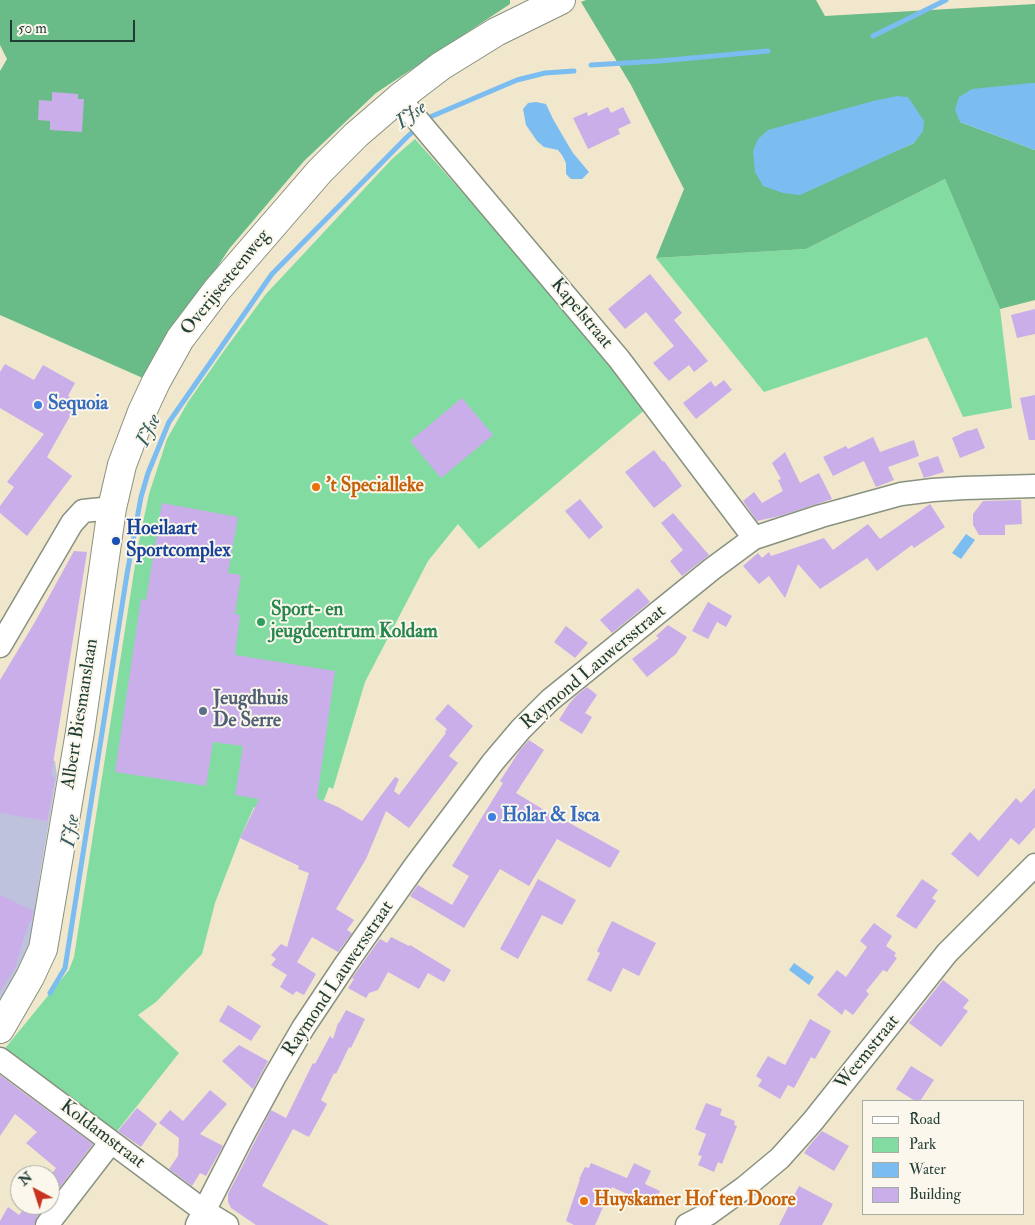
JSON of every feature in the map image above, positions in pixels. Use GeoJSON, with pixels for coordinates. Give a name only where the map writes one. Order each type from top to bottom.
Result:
{"type":"FeatureCollection","features":[{"type":"Feature","properties":{"kind":"main road","name":"Overijsesteenweg"},"geometry":{"type":"LineString","coordinates":[[112,508],[122,465],[142,412],[180,339],[217,290],[320,170],[356,135],[405,106],[441,66],[496,32],[561,0]]}},
{"type":"Feature","properties":{"kind":"main road","name":"Albert Biesmanslaan"},"geometry":{"type":"LineString","coordinates":[[0,1029],[30,977],[43,949],[80,732],[112,508]]}},
{"type":"Feature","properties":{"kind":"street","name":"Kapelstraat"},"geometry":{"type":"LineString","coordinates":[[405,106],[619,359],[754,538]]}},
{"type":"Feature","properties":{"kind":"street","name":"Raymond Lauwersstraat"},"geometry":{"type":"LineString","coordinates":[[201,1218],[248,1125],[304,1028],[345,965],[492,762],[550,700],[712,569],[754,538],[821,516],[901,494],[964,488],[1035,486]]}},
{"type":"Feature","properties":{"kind":"street"},"geometry":{"type":"LineString","coordinates":[[0,646],[72,523],[83,511],[112,508]]}},
{"type":"Feature","properties":{"kind":"street","name":"Weemstraat"},"geometry":{"type":"LineString","coordinates":[[687,1225],[708,1214],[744,1188],[780,1158],[813,1121],[947,953],[1035,865]]}},
{"type":"Feature","properties":{"kind":"street","name":"Koldamstraat"},"geometry":{"type":"LineString","coordinates":[[0,1059],[111,1142],[201,1218],[227,1225]]}},
{"type":"Feature","properties":{"kind":"street"},"geometry":{"type":"LineString","coordinates":[[46,1225],[111,1142]]}},
{"type":"Feature","properties":{"kind":"shaded area"},"geometry":{"type":"Polygon","coordinates":[[[0,751],[55,761],[57,775],[31,940],[16,981],[0,1007],[0,751]]]}},
{"type":"Feature","properties":{"kind":"green space"},"geometry":{"type":"Polygon","coordinates":[[[0,0],[510,0],[510,4],[376,93],[304,161],[229,249],[145,379],[0,315],[0,71],[7,59],[0,45],[0,0]]]}},
{"type":"Feature","properties":{"kind":"green space"},"geometry":{"type":"Polygon","coordinates":[[[586,0],[816,0],[825,16],[1035,4],[1035,83],[960,122],[1035,150],[1035,300],[1000,309],[945,179],[806,249],[656,258],[684,189],[631,85],[581,2],[586,0]],[[873,101],[864,165],[914,143],[873,101]]]}},
{"type":"Feature","properties":{"kind":"green space","name":"Sport- en jeugdcentrum Koldam"},"geometry":{"type":"Polygon","coordinates":[[[415,139],[568,311],[647,408],[479,549],[458,524],[428,561],[365,682],[333,789],[329,787],[309,830],[254,807],[215,903],[202,954],[156,1002],[138,1015],[179,1053],[114,1135],[53,1084],[2,1052],[69,970],[74,957],[138,546],[149,494],[167,439],[188,402],[266,294],[392,159],[415,139]]]}},
{"type":"Feature","properties":{"kind":"green space"},"geometry":{"type":"Polygon","coordinates":[[[945,179],[1000,309],[1012,408],[963,417],[927,337],[764,392],[656,258],[806,249],[945,179]]]}},
{"type":"Feature","properties":{"kind":"water"},"geometry":{"type":"Polygon","coordinates":[[[1035,83],[1035,150],[960,122],[955,110],[959,97],[972,89],[1035,83]]]}},
{"type":"Feature","properties":{"kind":"water"},"geometry":{"type":"Polygon","coordinates":[[[897,96],[908,97],[924,121],[923,131],[914,143],[800,195],[783,193],[763,186],[755,172],[753,151],[758,139],[768,130],[897,96]]]}},
{"type":"Feature","properties":{"kind":"water"},"geometry":{"type":"Polygon","coordinates":[[[528,103],[546,104],[573,153],[589,172],[582,179],[571,179],[566,174],[566,163],[558,150],[544,147],[537,141],[526,125],[523,109],[528,103]]]}},
{"type":"Feature","properties":{"kind":"water"},"geometry":{"type":"Polygon","coordinates":[[[966,534],[975,540],[961,559],[952,553],[966,534]]]}},
{"type":"Feature","properties":{"kind":"water"},"geometry":{"type":"Polygon","coordinates":[[[794,963],[814,977],[809,985],[789,970],[794,963]]]}},
{"type":"Feature","properties":{"kind":"building"},"geometry":{"type":"Polygon","coordinates":[[[52,92],[78,94],[78,99],[84,99],[82,132],[50,130],[50,121],[38,120],[39,100],[52,101],[52,92]]]}},
{"type":"Feature","properties":{"kind":"building"},"geometry":{"type":"Polygon","coordinates":[[[608,107],[611,113],[623,107],[631,123],[618,129],[620,134],[588,149],[573,118],[587,112],[588,116],[608,107]]]}},
{"type":"Feature","properties":{"kind":"building"},"geometry":{"type":"Polygon","coordinates":[[[650,274],[682,313],[674,320],[708,361],[694,372],[689,365],[669,381],[653,363],[674,346],[646,312],[625,329],[608,309],[650,274]]]}},
{"type":"Feature","properties":{"kind":"building"},"geometry":{"type":"Polygon","coordinates":[[[1035,309],[1035,334],[1017,338],[1011,315],[1035,309]]]}},
{"type":"Feature","properties":{"kind":"building"},"geometry":{"type":"Polygon","coordinates":[[[5,364],[34,380],[43,365],[75,383],[68,396],[78,402],[47,457],[72,476],[27,536],[0,513],[0,506],[14,487],[7,482],[44,434],[0,408],[0,372],[5,364]]]}},
{"type":"Feature","properties":{"kind":"building"},"geometry":{"type":"Polygon","coordinates":[[[724,380],[732,390],[696,419],[683,403],[711,381],[715,387],[724,380]]]}},
{"type":"Feature","properties":{"kind":"building"},"geometry":{"type":"Polygon","coordinates":[[[1035,395],[1035,440],[1029,440],[1020,398],[1035,395]]]}},
{"type":"Feature","properties":{"kind":"building"},"geometry":{"type":"Polygon","coordinates":[[[462,398],[493,435],[441,478],[410,441],[462,398]]]}},
{"type":"Feature","properties":{"kind":"building"},"geometry":{"type":"Polygon","coordinates":[[[977,428],[985,448],[960,458],[952,438],[977,428]]]}},
{"type":"Feature","properties":{"kind":"building"},"geometry":{"type":"Polygon","coordinates":[[[873,437],[880,452],[914,440],[919,456],[888,467],[894,480],[876,487],[864,461],[833,476],[823,457],[846,446],[848,449],[873,437]]]}},
{"type":"Feature","properties":{"kind":"building"},"geometry":{"type":"Polygon","coordinates":[[[654,450],[682,486],[654,508],[625,472],[654,450]]]}},
{"type":"Feature","properties":{"kind":"building"},"geometry":{"type":"Polygon","coordinates":[[[785,452],[800,483],[819,473],[832,499],[780,516],[757,521],[743,501],[754,492],[762,503],[783,491],[778,480],[781,479],[772,463],[785,452]]]}},
{"type":"Feature","properties":{"kind":"building"},"geometry":{"type":"Polygon","coordinates":[[[938,456],[944,472],[924,478],[918,463],[938,456]]]}},
{"type":"Feature","properties":{"kind":"building"},"geometry":{"type":"Polygon","coordinates":[[[580,499],[603,527],[589,539],[565,511],[580,499]]]}},
{"type":"Feature","properties":{"kind":"building"},"geometry":{"type":"Polygon","coordinates":[[[1021,500],[1022,524],[1005,525],[1005,535],[979,535],[973,525],[973,514],[983,501],[1021,500]]]}},
{"type":"Feature","properties":{"kind":"building"},"geometry":{"type":"Polygon","coordinates":[[[162,503],[238,517],[228,573],[241,575],[235,614],[240,615],[235,655],[335,671],[317,798],[338,807],[362,821],[395,777],[399,779],[394,791],[399,795],[446,733],[447,729],[435,719],[448,704],[473,726],[449,756],[458,763],[409,828],[386,811],[366,859],[336,909],[354,920],[347,930],[352,933],[338,952],[312,937],[297,962],[316,974],[304,995],[296,991],[293,995],[280,987],[287,975],[271,965],[276,959],[271,955],[281,944],[287,947],[309,873],[298,869],[299,866],[240,838],[259,799],[235,795],[243,746],[213,742],[206,786],[115,772],[141,599],[146,600],[162,503]]]}},
{"type":"Feature","properties":{"kind":"building"},"geometry":{"type":"Polygon","coordinates":[[[930,504],[945,527],[914,548],[912,545],[877,571],[867,558],[820,589],[798,564],[785,598],[769,576],[759,584],[743,566],[758,553],[762,558],[769,552],[771,556],[824,538],[833,550],[868,524],[880,539],[930,504]]]}},
{"type":"Feature","properties":{"kind":"building"},"geometry":{"type":"Polygon","coordinates":[[[673,513],[709,555],[682,576],[670,561],[683,550],[661,523],[673,513]]]}},
{"type":"Feature","properties":{"kind":"building"},"geometry":{"type":"Polygon","coordinates":[[[74,551],[87,552],[51,776],[55,777],[47,821],[0,813],[0,680],[74,551]]]}},
{"type":"Feature","properties":{"kind":"building"},"geometry":{"type":"Polygon","coordinates":[[[638,588],[650,602],[612,633],[600,620],[638,588]]]}},
{"type":"Feature","properties":{"kind":"building"},"geometry":{"type":"Polygon","coordinates":[[[708,602],[732,616],[726,627],[717,622],[708,639],[692,631],[708,602]]]}},
{"type":"Feature","properties":{"kind":"building"},"geometry":{"type":"Polygon","coordinates":[[[668,625],[687,637],[676,654],[647,677],[632,659],[659,638],[656,636],[668,625]]]}},
{"type":"Feature","properties":{"kind":"building"},"geometry":{"type":"Polygon","coordinates":[[[566,626],[588,643],[575,658],[554,642],[566,626]]]}},
{"type":"Feature","properties":{"kind":"building"},"geometry":{"type":"Polygon","coordinates":[[[587,687],[597,695],[585,713],[592,717],[582,734],[559,720],[569,704],[587,687]]]}},
{"type":"Feature","properties":{"kind":"building"},"geometry":{"type":"Polygon","coordinates":[[[529,740],[544,750],[516,793],[554,816],[620,851],[610,868],[557,839],[529,886],[500,869],[464,928],[410,896],[418,885],[452,905],[469,876],[452,866],[503,783],[500,781],[520,750],[529,740]]]}},
{"type":"Feature","properties":{"kind":"building"},"geometry":{"type":"Polygon","coordinates":[[[1035,788],[1035,827],[1019,845],[1011,838],[978,877],[951,854],[970,832],[979,841],[1016,798],[1021,803],[1035,788]]]}},
{"type":"Feature","properties":{"kind":"building"},"geometry":{"type":"Polygon","coordinates":[[[538,879],[576,900],[562,925],[542,915],[518,959],[500,949],[538,879]]]}},
{"type":"Feature","properties":{"kind":"building"},"geometry":{"type":"Polygon","coordinates":[[[922,879],[938,890],[932,898],[936,901],[916,929],[896,916],[922,879]]]}},
{"type":"Feature","properties":{"kind":"building"},"geometry":{"type":"Polygon","coordinates":[[[0,895],[34,911],[16,966],[0,992],[0,895]]]}},
{"type":"Feature","properties":{"kind":"building"},"geometry":{"type":"Polygon","coordinates":[[[612,921],[656,943],[639,976],[623,968],[611,992],[587,980],[600,953],[597,951],[612,921]]]}},
{"type":"Feature","properties":{"kind":"building"},"geometry":{"type":"Polygon","coordinates":[[[874,923],[892,936],[886,946],[896,953],[894,956],[897,958],[887,972],[883,970],[866,991],[869,994],[853,1015],[845,1009],[842,1015],[817,995],[837,970],[846,977],[867,947],[860,941],[874,923]]]}},
{"type":"Feature","properties":{"kind":"building"},"geometry":{"type":"Polygon","coordinates":[[[391,937],[410,945],[451,970],[444,982],[428,973],[419,989],[388,972],[378,990],[369,993],[366,998],[348,988],[354,979],[352,978],[380,939],[387,943],[391,937]]]}},
{"type":"Feature","properties":{"kind":"building"},"geometry":{"type":"Polygon","coordinates":[[[943,980],[969,1000],[963,1008],[968,1011],[941,1047],[909,1023],[943,980]]]}},
{"type":"Feature","properties":{"kind":"building"},"geometry":{"type":"Polygon","coordinates":[[[228,1005],[261,1026],[251,1041],[219,1021],[228,1005]]]}},
{"type":"Feature","properties":{"kind":"building"},"geometry":{"type":"Polygon","coordinates":[[[346,1010],[365,1019],[351,1048],[349,1047],[336,1074],[334,1073],[321,1100],[327,1104],[309,1137],[293,1129],[262,1186],[329,1225],[256,1225],[231,1208],[228,1202],[228,1194],[271,1110],[286,1118],[313,1063],[315,1064],[330,1036],[333,1039],[338,1023],[346,1010]]]}},
{"type":"Feature","properties":{"kind":"building"},"geometry":{"type":"Polygon","coordinates":[[[810,1019],[831,1031],[815,1059],[811,1057],[794,1088],[788,1085],[780,1099],[758,1086],[762,1080],[756,1076],[768,1056],[785,1065],[810,1019]]]}},
{"type":"Feature","properties":{"kind":"building"},"geometry":{"type":"Polygon","coordinates":[[[239,1045],[268,1061],[253,1089],[222,1061],[239,1045]]]}},
{"type":"Feature","properties":{"kind":"building"},"geometry":{"type":"Polygon","coordinates":[[[911,1066],[934,1080],[921,1100],[913,1100],[896,1089],[911,1066]]]}},
{"type":"Feature","properties":{"kind":"building"},"geometry":{"type":"Polygon","coordinates":[[[0,1075],[93,1144],[60,1187],[60,1165],[52,1165],[26,1143],[37,1132],[15,1114],[0,1136],[0,1075]]]}},
{"type":"Feature","properties":{"kind":"building"},"geometry":{"type":"Polygon","coordinates":[[[210,1090],[227,1104],[200,1134],[223,1146],[206,1176],[200,1173],[192,1186],[169,1169],[178,1156],[179,1138],[159,1123],[170,1110],[183,1121],[210,1090]]]}},
{"type":"Feature","properties":{"kind":"building"},"geometry":{"type":"Polygon","coordinates":[[[706,1103],[722,1109],[720,1115],[735,1121],[734,1125],[737,1126],[722,1164],[718,1162],[714,1172],[698,1165],[702,1156],[698,1155],[706,1134],[695,1129],[706,1103]]]}},
{"type":"Feature","properties":{"kind":"building"},"geometry":{"type":"Polygon","coordinates":[[[137,1108],[157,1124],[141,1147],[118,1131],[137,1108]]]}},
{"type":"Feature","properties":{"kind":"building"},"geometry":{"type":"Polygon","coordinates":[[[822,1131],[849,1146],[834,1171],[804,1153],[822,1131]]]}},
{"type":"Feature","properties":{"kind":"building"},"geometry":{"type":"Polygon","coordinates":[[[591,1163],[627,1178],[634,1163],[651,1171],[645,1184],[660,1191],[653,1206],[612,1187],[595,1225],[574,1225],[566,1221],[579,1179],[585,1167],[589,1168],[591,1163]]]}},
{"type":"Feature","properties":{"kind":"building"},"geometry":{"type":"Polygon","coordinates":[[[799,1186],[833,1204],[822,1225],[779,1225],[799,1186]]]}},
{"type":"Feature","properties":{"kind":"building"},"geometry":{"type":"Polygon","coordinates":[[[8,1207],[10,1208],[10,1215],[38,1215],[34,1225],[0,1225],[0,1221],[8,1207]]]}},
{"type":"Feature","properties":{"kind":"waterway","name":"IJse"},"geometry":{"type":"LineString","coordinates":[[873,36],[946,0]]}},
{"type":"Feature","properties":{"kind":"waterway","name":"IJse"},"geometry":{"type":"LineString","coordinates":[[591,65],[768,51]]}},
{"type":"Feature","properties":{"kind":"waterway","name":"IJse"},"geometry":{"type":"LineString","coordinates":[[425,122],[430,117],[517,80],[545,73],[574,71]]}},
{"type":"Feature","properties":{"kind":"waterway","name":"IJse"},"geometry":{"type":"LineString","coordinates":[[50,993],[65,968],[127,574],[141,497],[148,473],[169,422],[272,274],[416,129]]}},
{"type":"Feature","properties":{"kind":"place","name":"Sequoia"},"geometry":{"type":"Point","coordinates":[38,405]}},
{"type":"Feature","properties":{"kind":"place","name":"'t Specialleke"},"geometry":{"type":"Point","coordinates":[316,487]}},
{"type":"Feature","properties":{"kind":"place","name":"Hoeilaart Sportcomplex"},"geometry":{"type":"Point","coordinates":[116,541]}},
{"type":"Feature","properties":{"kind":"place","name":"Sport- en jeugdcentrum Koldam"},"geometry":{"type":"Point","coordinates":[261,622]}},
{"type":"Feature","properties":{"kind":"place","name":"Jeugdhuis De Serre"},"geometry":{"type":"Point","coordinates":[203,711]}},
{"type":"Feature","properties":{"kind":"place","name":"Holar & Isca"},"geometry":{"type":"Point","coordinates":[492,817]}},
{"type":"Feature","properties":{"kind":"place","name":"Huyskamer Hof ten Doore"},"geometry":{"type":"Point","coordinates":[584,1201]}}]}
